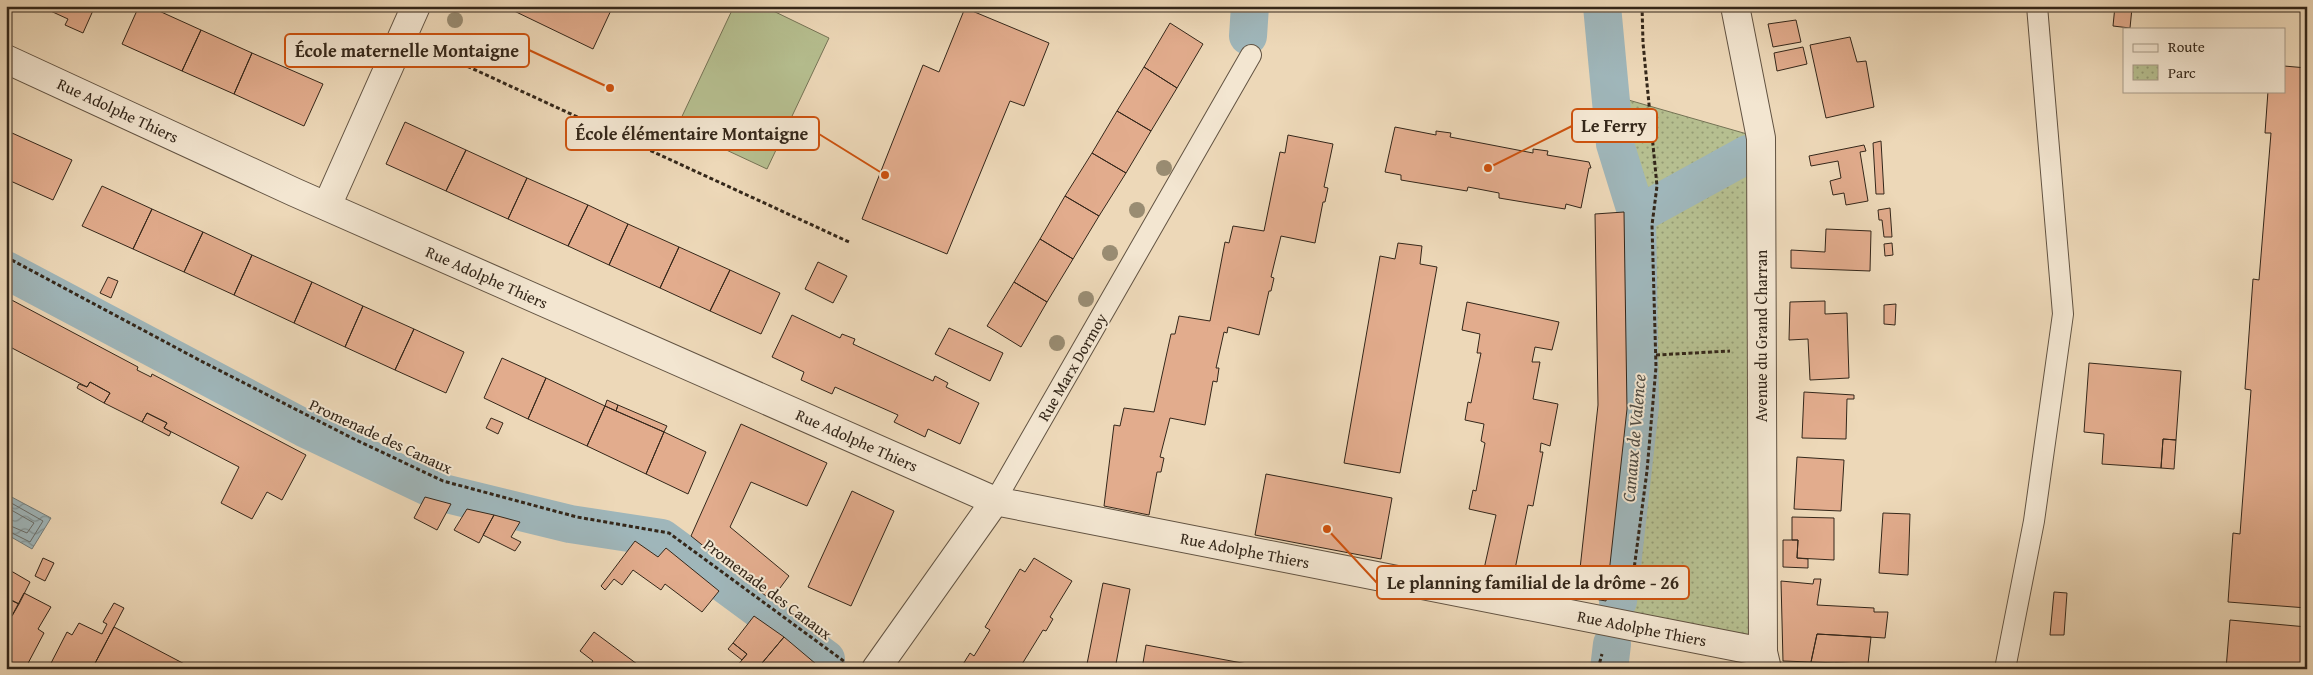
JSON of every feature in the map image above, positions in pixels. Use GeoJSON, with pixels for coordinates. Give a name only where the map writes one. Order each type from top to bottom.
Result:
{"type":"FeatureCollection","features":[{"type":"Feature","properties":{"kind":"street"},"geometry":{"type":"LineString","coordinates":[[327,206],[416,6]]}},
{"type":"Feature","properties":{"kind":"street","name":"Avenue du Grand Charran"},"geometry":{"type":"LineString","coordinates":[[1735,6],[1761,138],[1765,660]]}},
{"type":"Feature","properties":{"kind":"street","name":"Rue Adolphe Thiers"},"geometry":{"type":"LineString","coordinates":[[6,59],[327,206],[995,501],[1616,623],[1765,660]]}},
{"type":"Feature","properties":{"kind":"street","name":"Rue Marx Dormoy"},"geometry":{"type":"LineString","coordinates":[[864,668],[995,501]]}},
{"type":"Feature","properties":{"kind":"lane"},"geometry":{"type":"LineString","coordinates":[[2005,669],[2034,520],[2063,314],[2037,6]]}},
{"type":"Feature","properties":{"kind":"lane","name":"Rue Marx Dormoy"},"geometry":{"type":"LineString","coordinates":[[995,501],[1251,55]]}},
{"type":"Feature","properties":{"kind":"path"},"geometry":{"type":"LineString","coordinates":[[1616,623],[1647,472],[1656,355],[1652,226],[1657,186],[1643,44],[1642,6]]}},
{"type":"Feature","properties":{"kind":"path"},"geometry":{"type":"LineString","coordinates":[[403,36],[850,242]]}},
{"type":"Feature","properties":{"kind":"path","name":"Promenade des Canaux"},"geometry":{"type":"LineString","coordinates":[[6,257],[201,361],[352,438],[443,481],[577,517],[669,533],[864,668]]}},
{"type":"Feature","properties":{"kind":"path"},"geometry":{"type":"LineString","coordinates":[[1656,355],[1721,352]]}},
{"type":"Feature","properties":{"kind":"path"},"geometry":{"type":"LineString","coordinates":[[1598,669],[1602,654]]}},
{"type":"Feature","properties":{"kind":"green space"},"geometry":{"type":"Polygon","coordinates":[[[734,6],[763,6],[829,38],[767,169],[677,127],[734,6]]]}},
{"type":"Feature","properties":{"kind":"green space"},"geometry":{"type":"Polygon","coordinates":[[[1611,95],[1761,138],[1763,652],[1627,625],[1618,601],[1640,406],[1637,215],[1615,144],[1611,95]]]}},
{"type":"Feature","properties":{"kind":"water"},"geometry":{"type":"Polygon","coordinates":[[[6,494],[51,518],[32,549],[6,534],[6,494]]]}},
{"type":"Feature","properties":{"kind":"building"},"geometry":{"type":"Polygon","coordinates":[[[45,6],[95,6],[83,33],[65,25],[68,19],[44,8],[45,6]]]}},
{"type":"Feature","properties":{"kind":"building"},"geometry":{"type":"Polygon","coordinates":[[[139,6],[148,6],[201,30],[182,71],[122,44],[139,6]]]}},
{"type":"Feature","properties":{"kind":"building"},"geometry":{"type":"Polygon","coordinates":[[[511,6],[613,6],[593,49],[510,9],[511,6]]]}},
{"type":"Feature","properties":{"kind":"building"},"geometry":{"type":"Polygon","coordinates":[[[2115,6],[2132,8],[2130,28],[2113,26],[2115,6]]]}},
{"type":"Feature","properties":{"kind":"building"},"geometry":{"type":"Polygon","coordinates":[[[965,8],[1049,43],[1024,106],[1010,101],[947,254],[862,219],[923,65],[939,72],[965,8]]]}},
{"type":"Feature","properties":{"kind":"building"},"geometry":{"type":"Polygon","coordinates":[[[1796,20],[1801,42],[1773,47],[1768,24],[1796,20]]]}},
{"type":"Feature","properties":{"kind":"building"},"geometry":{"type":"Polygon","coordinates":[[[1170,23],[1203,44],[1177,88],[1144,67],[1170,23]]]}},
{"type":"Feature","properties":{"kind":"building"},"geometry":{"type":"Polygon","coordinates":[[[201,30],[252,53],[234,94],[182,71],[201,30]]]}},
{"type":"Feature","properties":{"kind":"building"},"geometry":{"type":"Polygon","coordinates":[[[1850,37],[1857,62],[1866,61],[1874,107],[1826,118],[1810,45],[1850,37]]]}},
{"type":"Feature","properties":{"kind":"building"},"geometry":{"type":"Polygon","coordinates":[[[1803,47],[1807,64],[1777,71],[1774,53],[1803,47]]]}},
{"type":"Feature","properties":{"kind":"building"},"geometry":{"type":"Polygon","coordinates":[[[252,53],[323,84],[304,126],[234,94],[252,53]]]}},
{"type":"Feature","properties":{"kind":"building"},"geometry":{"type":"Polygon","coordinates":[[[2286,66],[2307,68],[2307,608],[2228,602],[2233,533],[2240,534],[2251,390],[2245,389],[2253,279],[2259,280],[2271,133],[2265,133],[2268,92],[2286,92],[2286,66]]]}},
{"type":"Feature","properties":{"kind":"building"},"geometry":{"type":"Polygon","coordinates":[[[1144,67],[1177,88],[1151,131],[1117,111],[1144,67]]]}},
{"type":"Feature","properties":{"kind":"building"},"geometry":{"type":"Polygon","coordinates":[[[1117,111],[1151,131],[1126,173],[1092,153],[1117,111]]]}},
{"type":"Feature","properties":{"kind":"building"},"geometry":{"type":"Polygon","coordinates":[[[405,122],[466,150],[446,191],[386,164],[405,122]]]}},
{"type":"Feature","properties":{"kind":"building"},"geometry":{"type":"Polygon","coordinates":[[[1395,127],[1436,135],[1436,131],[1451,133],[1450,137],[1533,153],[1533,149],[1548,151],[1547,155],[1589,162],[1591,168],[1589,168],[1581,208],[1566,204],[1565,209],[1499,198],[1499,193],[1468,187],[1467,191],[1401,180],[1401,175],[1385,172],[1395,127]]]}},
{"type":"Feature","properties":{"kind":"building"},"geometry":{"type":"Polygon","coordinates":[[[12,133],[72,160],[53,200],[6,179],[6,145],[12,133]]]}},
{"type":"Feature","properties":{"kind":"building"},"geometry":{"type":"Polygon","coordinates":[[[1288,135],[1333,144],[1324,187],[1328,188],[1325,202],[1323,202],[1315,243],[1281,236],[1271,277],[1274,278],[1271,291],[1269,291],[1259,335],[1228,327],[1227,333],[1224,332],[1216,368],[1219,368],[1217,382],[1213,381],[1205,425],[1170,418],[1160,457],[1164,458],[1161,472],[1157,472],[1149,515],[1104,506],[1114,425],[1120,426],[1124,408],[1154,412],[1171,334],[1175,334],[1179,316],[1210,321],[1225,242],[1229,243],[1233,226],[1264,231],[1280,152],[1285,153],[1288,135]]]}},
{"type":"Feature","properties":{"kind":"building"},"geometry":{"type":"Polygon","coordinates":[[[1881,141],[1884,194],[1876,194],[1873,143],[1881,141]]]}},
{"type":"Feature","properties":{"kind":"building"},"geometry":{"type":"Polygon","coordinates":[[[1864,145],[1866,151],[1860,152],[1868,201],[1846,205],[1844,193],[1833,195],[1830,181],[1841,178],[1838,161],[1811,166],[1809,156],[1864,145]]]}},
{"type":"Feature","properties":{"kind":"building"},"geometry":{"type":"Polygon","coordinates":[[[466,150],[527,178],[508,219],[446,191],[466,150]]]}},
{"type":"Feature","properties":{"kind":"building"},"geometry":{"type":"Polygon","coordinates":[[[1092,153],[1126,173],[1099,216],[1065,196],[1092,153]]]}},
{"type":"Feature","properties":{"kind":"building"},"geometry":{"type":"Polygon","coordinates":[[[527,178],[588,205],[568,246],[508,219],[527,178]]]}},
{"type":"Feature","properties":{"kind":"building"},"geometry":{"type":"Polygon","coordinates":[[[102,186],[152,209],[133,249],[82,226],[102,186]]]}},
{"type":"Feature","properties":{"kind":"building"},"geometry":{"type":"Polygon","coordinates":[[[1065,196],[1099,216],[1073,259],[1040,239],[1065,196]]]}},
{"type":"Feature","properties":{"kind":"building"},"geometry":{"type":"Polygon","coordinates":[[[588,205],[628,224],[609,265],[568,246],[588,205]]]}},
{"type":"Feature","properties":{"kind":"building"},"geometry":{"type":"Polygon","coordinates":[[[1890,208],[1892,237],[1884,237],[1882,220],[1879,220],[1878,210],[1890,208]]]}},
{"type":"Feature","properties":{"kind":"building"},"geometry":{"type":"Polygon","coordinates":[[[152,209],[203,232],[184,272],[133,249],[152,209]]]}},
{"type":"Feature","properties":{"kind":"building"},"geometry":{"type":"Polygon","coordinates":[[[1624,212],[1627,409],[1606,601],[1577,596],[1598,405],[1595,214],[1624,212]]]}},
{"type":"Feature","properties":{"kind":"building"},"geometry":{"type":"Polygon","coordinates":[[[628,224],[679,247],[660,288],[609,265],[628,224]]]}},
{"type":"Feature","properties":{"kind":"building"},"geometry":{"type":"Polygon","coordinates":[[[1826,229],[1871,231],[1870,271],[1791,268],[1791,250],[1825,252],[1826,229]]]}},
{"type":"Feature","properties":{"kind":"building"},"geometry":{"type":"Polygon","coordinates":[[[203,232],[252,255],[234,295],[184,272],[203,232]]]}},
{"type":"Feature","properties":{"kind":"building"},"geometry":{"type":"Polygon","coordinates":[[[1040,239],[1073,259],[1047,302],[1014,282],[1040,239]]]}},
{"type":"Feature","properties":{"kind":"building"},"geometry":{"type":"Polygon","coordinates":[[[1398,243],[1422,246],[1420,264],[1437,267],[1400,473],[1344,463],[1380,256],[1395,259],[1398,243]]]}},
{"type":"Feature","properties":{"kind":"building"},"geometry":{"type":"Polygon","coordinates":[[[1892,243],[1893,255],[1885,256],[1884,244],[1892,243]]]}},
{"type":"Feature","properties":{"kind":"building"},"geometry":{"type":"Polygon","coordinates":[[[679,247],[730,270],[710,311],[660,288],[679,247]]]}},
{"type":"Feature","properties":{"kind":"building"},"geometry":{"type":"Polygon","coordinates":[[[252,255],[312,282],[294,323],[234,295],[252,255]]]}},
{"type":"Feature","properties":{"kind":"building"},"geometry":{"type":"Polygon","coordinates":[[[818,262],[847,276],[833,303],[805,289],[818,262]]]}},
{"type":"Feature","properties":{"kind":"building"},"geometry":{"type":"Polygon","coordinates":[[[730,270],[780,293],[761,334],[710,311],[730,270]]]}},
{"type":"Feature","properties":{"kind":"building"},"geometry":{"type":"Polygon","coordinates":[[[108,277],[118,281],[111,298],[100,293],[108,277]]]}},
{"type":"Feature","properties":{"kind":"building"},"geometry":{"type":"Polygon","coordinates":[[[312,282],[363,306],[345,347],[294,323],[312,282]]]}},
{"type":"Feature","properties":{"kind":"building"},"geometry":{"type":"Polygon","coordinates":[[[1014,282],[1047,302],[1021,347],[987,326],[1014,282]]]}},
{"type":"Feature","properties":{"kind":"building"},"geometry":{"type":"Polygon","coordinates":[[[6,297],[138,367],[137,370],[151,377],[152,374],[306,455],[282,500],[267,492],[252,519],[221,503],[239,467],[164,428],[167,423],[147,413],[142,422],[104,403],[110,393],[90,382],[87,387],[12,348],[6,358],[6,297]]]}},
{"type":"Feature","properties":{"kind":"building"},"geometry":{"type":"Polygon","coordinates":[[[1825,301],[1825,314],[1847,313],[1849,378],[1810,380],[1808,339],[1789,340],[1790,302],[1825,301]]]}},
{"type":"Feature","properties":{"kind":"building"},"geometry":{"type":"Polygon","coordinates":[[[1467,302],[1559,322],[1552,350],[1535,347],[1532,362],[1540,362],[1533,399],[1558,404],[1550,446],[1541,443],[1540,452],[1543,452],[1533,506],[1528,505],[1512,584],[1482,578],[1496,515],[1469,509],[1473,490],[1476,491],[1485,443],[1481,441],[1484,424],[1465,420],[1468,402],[1471,403],[1481,353],[1477,353],[1480,334],[1462,330],[1467,302]]]}},
{"type":"Feature","properties":{"kind":"building"},"geometry":{"type":"Polygon","coordinates":[[[1896,304],[1895,325],[1884,324],[1884,305],[1896,304]]]}},
{"type":"Feature","properties":{"kind":"building"},"geometry":{"type":"Polygon","coordinates":[[[363,306],[414,329],[395,370],[345,347],[363,306]]]}},
{"type":"Feature","properties":{"kind":"building"},"geometry":{"type":"Polygon","coordinates":[[[792,315],[840,338],[842,334],[855,339],[853,344],[933,381],[935,376],[948,383],[946,387],[979,403],[960,444],[928,429],[925,437],[894,422],[898,415],[835,387],[832,394],[801,380],[804,372],[772,357],[792,315]]]}},
{"type":"Feature","properties":{"kind":"building"},"geometry":{"type":"Polygon","coordinates":[[[949,328],[1003,353],[990,381],[935,354],[949,328]]]}},
{"type":"Feature","properties":{"kind":"building"},"geometry":{"type":"Polygon","coordinates":[[[414,329],[464,352],[446,393],[395,370],[414,329]]]}},
{"type":"Feature","properties":{"kind":"building"},"geometry":{"type":"Polygon","coordinates":[[[502,358],[546,378],[528,419],[484,398],[502,358]]]}},
{"type":"Feature","properties":{"kind":"building"},"geometry":{"type":"Polygon","coordinates":[[[2089,363],[2181,371],[2176,440],[2163,439],[2161,468],[2102,464],[2104,434],[2084,432],[2089,363]]]}},
{"type":"Feature","properties":{"kind":"building"},"geometry":{"type":"Polygon","coordinates":[[[546,378],[605,406],[587,446],[528,419],[546,378]]]}},
{"type":"Feature","properties":{"kind":"building"},"geometry":{"type":"Polygon","coordinates":[[[90,382],[110,393],[104,403],[77,388],[79,384],[87,387],[90,382]]]}},
{"type":"Feature","properties":{"kind":"building"},"geometry":{"type":"Polygon","coordinates":[[[1804,392],[1854,395],[1854,399],[1847,399],[1846,439],[1802,438],[1804,392]]]}},
{"type":"Feature","properties":{"kind":"building"},"geometry":{"type":"Polygon","coordinates":[[[607,400],[618,405],[616,411],[605,406],[607,400]]]}},
{"type":"Feature","properties":{"kind":"building"},"geometry":{"type":"Polygon","coordinates":[[[618,405],[667,426],[664,432],[616,411],[618,405]]]}},
{"type":"Feature","properties":{"kind":"building"},"geometry":{"type":"Polygon","coordinates":[[[605,406],[664,432],[646,474],[587,446],[605,406]]]}},
{"type":"Feature","properties":{"kind":"building"},"geometry":{"type":"Polygon","coordinates":[[[147,413],[167,423],[164,428],[171,432],[169,436],[142,422],[147,413]]]}},
{"type":"Feature","properties":{"kind":"building"},"geometry":{"type":"Polygon","coordinates":[[[491,418],[503,423],[498,434],[486,428],[491,418]]]}},
{"type":"Feature","properties":{"kind":"building"},"geometry":{"type":"Polygon","coordinates":[[[741,424],[827,463],[807,506],[751,482],[730,527],[789,576],[771,600],[691,536],[741,424]]]}},
{"type":"Feature","properties":{"kind":"building"},"geometry":{"type":"Polygon","coordinates":[[[664,432],[706,452],[688,494],[646,474],[664,432]]]}},
{"type":"Feature","properties":{"kind":"building"},"geometry":{"type":"Polygon","coordinates":[[[2163,439],[2176,440],[2174,469],[2161,468],[2163,439]]]}},
{"type":"Feature","properties":{"kind":"building"},"geometry":{"type":"Polygon","coordinates":[[[1797,457],[1844,460],[1841,511],[1794,509],[1797,457]]]}},
{"type":"Feature","properties":{"kind":"building"},"geometry":{"type":"Polygon","coordinates":[[[1266,474],[1392,498],[1381,559],[1255,535],[1266,474]]]}},
{"type":"Feature","properties":{"kind":"building"},"geometry":{"type":"Polygon","coordinates":[[[852,491],[894,511],[851,606],[808,587],[852,491]]]}},
{"type":"Feature","properties":{"kind":"building"},"geometry":{"type":"Polygon","coordinates":[[[425,497],[451,504],[437,530],[414,518],[425,497]]]}},
{"type":"Feature","properties":{"kind":"building"},"geometry":{"type":"Polygon","coordinates":[[[467,509],[494,515],[479,543],[454,530],[467,509]]]}},
{"type":"Feature","properties":{"kind":"building"},"geometry":{"type":"Polygon","coordinates":[[[1883,513],[1910,514],[1908,575],[1879,573],[1883,513]]]}},
{"type":"Feature","properties":{"kind":"building"},"geometry":{"type":"Polygon","coordinates":[[[494,515],[520,522],[511,537],[521,542],[515,551],[483,535],[494,515]]]}},
{"type":"Feature","properties":{"kind":"building"},"geometry":{"type":"Polygon","coordinates":[[[1792,517],[1834,518],[1834,560],[1797,558],[1798,540],[1792,540],[1792,517]]]}},
{"type":"Feature","properties":{"kind":"building"},"geometry":{"type":"Polygon","coordinates":[[[1783,540],[1798,540],[1797,558],[1808,559],[1808,568],[1783,567],[1783,540]]]}},
{"type":"Feature","properties":{"kind":"building"},"geometry":{"type":"Polygon","coordinates":[[[635,541],[658,557],[666,548],[719,591],[702,612],[665,584],[661,590],[633,570],[622,585],[614,579],[605,590],[601,586],[635,541]]]}},
{"type":"Feature","properties":{"kind":"building"},"geometry":{"type":"Polygon","coordinates":[[[43,558],[54,563],[45,581],[35,576],[43,558]]]}},
{"type":"Feature","properties":{"kind":"building"},"geometry":{"type":"Polygon","coordinates":[[[1034,558],[1072,581],[1050,617],[1053,619],[1046,631],[1043,630],[1019,669],[960,669],[970,653],[974,656],[990,630],[985,627],[1020,569],[1025,572],[1034,558]]]}},
{"type":"Feature","properties":{"kind":"building"},"geometry":{"type":"Polygon","coordinates":[[[6,568],[30,582],[19,604],[6,597],[6,568]]]}},
{"type":"Feature","properties":{"kind":"building"},"geometry":{"type":"Polygon","coordinates":[[[1814,579],[1821,579],[1817,605],[1874,608],[1874,612],[1888,612],[1885,638],[1817,634],[1811,662],[1783,661],[1781,581],[1813,584],[1814,579]]]}},
{"type":"Feature","properties":{"kind":"building"},"geometry":{"type":"Polygon","coordinates":[[[1103,583],[1130,589],[1115,669],[1086,669],[1103,583]]]}},
{"type":"Feature","properties":{"kind":"building"},"geometry":{"type":"Polygon","coordinates":[[[2054,592],[2067,593],[2064,635],[2050,635],[2054,592]]]}},
{"type":"Feature","properties":{"kind":"building"},"geometry":{"type":"Polygon","coordinates":[[[24,593],[51,607],[38,629],[44,633],[25,669],[8,669],[6,627],[24,593]]]}},
{"type":"Feature","properties":{"kind":"building"},"geometry":{"type":"Polygon","coordinates":[[[10,600],[19,604],[12,616],[6,613],[6,607],[10,600]]]}},
{"type":"Feature","properties":{"kind":"building"},"geometry":{"type":"Polygon","coordinates":[[[114,603],[124,608],[92,669],[48,669],[67,632],[72,635],[79,623],[102,634],[107,624],[103,622],[114,603]]]}},
{"type":"Feature","properties":{"kind":"building"},"geometry":{"type":"Polygon","coordinates":[[[754,616],[784,637],[757,669],[740,669],[737,666],[747,654],[733,643],[754,616]]]}},
{"type":"Feature","properties":{"kind":"building"},"geometry":{"type":"Polygon","coordinates":[[[2230,620],[2307,627],[2307,669],[2226,669],[2230,620]]]}},
{"type":"Feature","properties":{"kind":"building"},"geometry":{"type":"Polygon","coordinates":[[[114,627],[194,669],[92,669],[114,627]]]}},
{"type":"Feature","properties":{"kind":"building"},"geometry":{"type":"Polygon","coordinates":[[[594,632],[641,667],[640,669],[587,669],[593,661],[580,651],[594,632]]]}},
{"type":"Feature","properties":{"kind":"building"},"geometry":{"type":"Polygon","coordinates":[[[1817,634],[1871,637],[1868,664],[1811,662],[1817,634]]]}},
{"type":"Feature","properties":{"kind":"building"},"geometry":{"type":"Polygon","coordinates":[[[784,637],[816,664],[812,669],[757,669],[784,637]]]}},
{"type":"Feature","properties":{"kind":"building"},"geometry":{"type":"Polygon","coordinates":[[[733,643],[747,654],[742,660],[728,649],[733,643]]]}},
{"type":"Feature","properties":{"kind":"building"},"geometry":{"type":"Polygon","coordinates":[[[1146,645],[1274,669],[1142,669],[1146,645]]]}},
{"type":"Feature","properties":{"kind":"building"},"geometry":{"type":"Polygon","coordinates":[[[1835,663],[1868,664],[1868,669],[1835,669],[1835,663]]]}},
{"type":"Feature","properties":{"kind":"waterway","name":"Canaux de Valence"},"geometry":{"type":"LineString","coordinates":[[1248,36],[1250,6]]}},
{"type":"Feature","properties":{"kind":"waterway","name":"Canaux de Valence"},"geometry":{"type":"LineString","coordinates":[[1602,6],[1615,144],[1637,215],[1640,406],[1618,601]]}},
{"type":"Feature","properties":{"kind":"waterway","name":"Canaux de Valence"},"geometry":{"type":"LineString","coordinates":[[1637,215],[1748,154]]}},
{"type":"Feature","properties":{"kind":"waterway"},"geometry":{"type":"LineString","coordinates":[[6,270],[304,428],[439,492],[570,524],[662,538],[826,659]]}},
{"type":"Feature","properties":{"kind":"waterway"},"geometry":{"type":"LineString","coordinates":[[1609,669],[1612,644]]}},
{"type":"Feature","properties":{"kind":"place","name":"École maternelle Montaigne"},"geometry":{"type":"Point","coordinates":[610,88]}},
{"type":"Feature","properties":{"kind":"place","name":"Le Ferry"},"geometry":{"type":"Point","coordinates":[1488,168]}},
{"type":"Feature","properties":{"kind":"place","name":"École élémentaire Montaigne"},"geometry":{"type":"Point","coordinates":[885,175]}},
{"type":"Feature","properties":{"kind":"place","name":"Le planning familial de la drôme - 26"},"geometry":{"type":"Point","coordinates":[1327,529]}}]}
